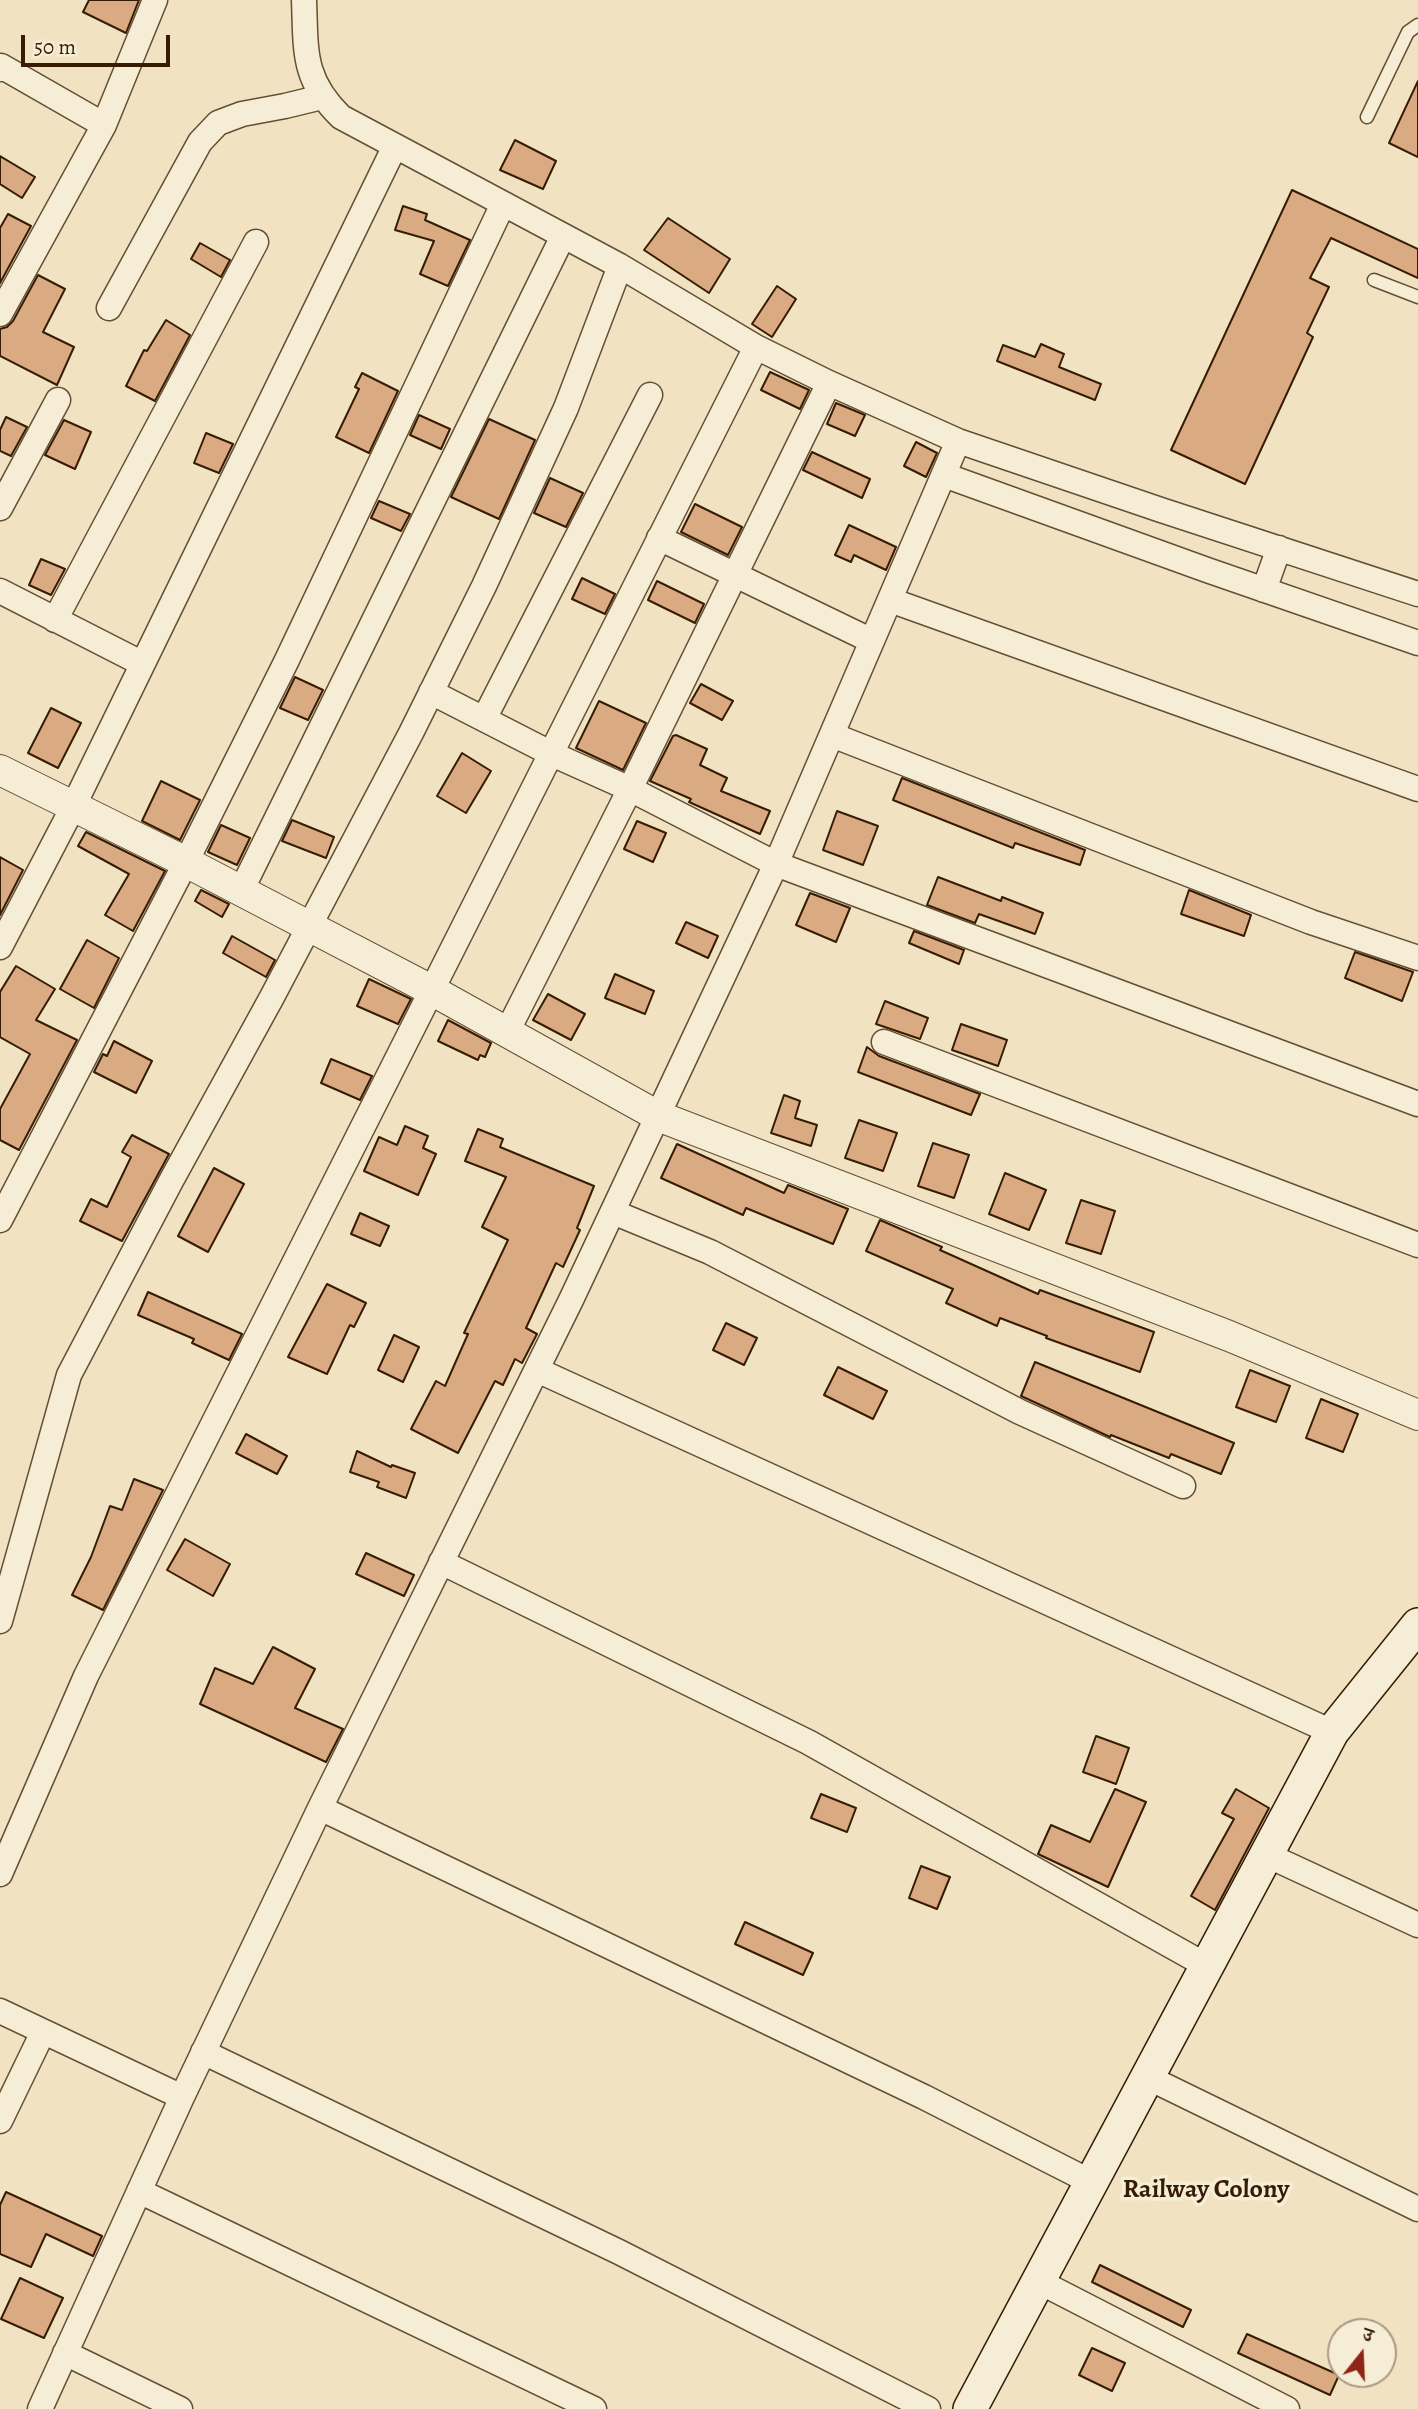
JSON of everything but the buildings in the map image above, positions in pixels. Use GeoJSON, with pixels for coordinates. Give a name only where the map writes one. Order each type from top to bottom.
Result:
{"type":"FeatureCollection","features":[{"type":"Feature","properties":{"kind":"main road"},"geometry":{"type":"LineString","coordinates":[[970,2409],[1332,1732],[1418,1625]]}},
{"type":"Feature","properties":{"kind":"street"},"geometry":{"type":"LineString","coordinates":[[0,314],[104,125],[155,0]]}},
{"type":"Feature","properties":{"kind":"street"},"geometry":{"type":"LineString","coordinates":[[304,0],[307,61],[322,97],[341,117],[620,266],[756,347],[958,441],[1418,594]]}},
{"type":"Feature","properties":{"kind":"street"},"geometry":{"type":"LineString","coordinates":[[0,67],[104,125]]}},
{"type":"Feature","properties":{"kind":"street"},"geometry":{"type":"LineString","coordinates":[[109,307],[200,142],[218,123],[242,114],[322,97]]}},
{"type":"Feature","properties":{"kind":"street"},"geometry":{"type":"LineString","coordinates":[[0,947],[73,807],[141,663],[396,146]]}},
{"type":"Feature","properties":{"kind":"street"},"geometry":{"type":"LineString","coordinates":[[0,1220],[186,862],[291,652],[503,204]]}},
{"type":"Feature","properties":{"kind":"street"},"geometry":{"type":"LineString","coordinates":[[241,891],[563,236]]}},
{"type":"Feature","properties":{"kind":"street"},"geometry":{"type":"LineString","coordinates":[[55,620],[256,242]]}},
{"type":"Feature","properties":{"kind":"street"},"geometry":{"type":"LineString","coordinates":[[0,1621],[69,1375],[309,927],[484,586],[566,408],[620,266]]}},
{"type":"Feature","properties":{"kind":"street"},"geometry":{"type":"LineString","coordinates":[[0,1874],[86,1676],[756,347]]}},
{"type":"Feature","properties":{"kind":"street"},"geometry":{"type":"LineString","coordinates":[[507,1032],[630,789],[829,383]]}},
{"type":"Feature","properties":{"kind":"street"},"geometry":{"type":"LineString","coordinates":[[484,719],[650,395]]}},
{"type":"Feature","properties":{"kind":"street"},"geometry":{"type":"LineString","coordinates":[[0,509],[58,400]]}},
{"type":"Feature","properties":{"kind":"street"},"geometry":{"type":"LineString","coordinates":[[40,2409],[203,2052],[320,1808],[537,1370],[776,864],[958,441]]}},
{"type":"Feature","properties":{"kind":"street"},"geometry":{"type":"LineString","coordinates":[[944,475],[1418,643]]}},
{"type":"Feature","properties":{"kind":"street"},"geometry":{"type":"LineString","coordinates":[[659,538],[872,641]]}},
{"type":"Feature","properties":{"kind":"street"},"geometry":{"type":"LineString","coordinates":[[1264,590],[1279,548]]}},
{"type":"Feature","properties":{"kind":"street"},"geometry":{"type":"LineString","coordinates":[[0,591],[141,663]]}},
{"type":"Feature","properties":{"kind":"street"},"geometry":{"type":"LineString","coordinates":[[890,600],[1418,789]]}},
{"type":"Feature","properties":{"kind":"street"},"geometry":{"type":"LineString","coordinates":[[431,692],[776,864],[1418,1104]]}},
{"type":"Feature","properties":{"kind":"street"},"geometry":{"type":"LineString","coordinates":[[832,736],[1311,922],[1418,958]]}},
{"type":"Feature","properties":{"kind":"street"},"geometry":{"type":"LineString","coordinates":[[0,770],[186,862],[433,991],[658,1115],[1229,1336],[1418,1415]]}},
{"type":"Feature","properties":{"kind":"street"},"geometry":{"type":"LineString","coordinates":[[884,1042],[1418,1245]]}},
{"type":"Feature","properties":{"kind":"street"},"geometry":{"type":"LineString","coordinates":[[612,1212],[710,1252],[1020,1412],[1183,1486]]}},
{"type":"Feature","properties":{"kind":"street"},"geometry":{"type":"LineString","coordinates":[[537,1370],[1332,1732]]}},
{"type":"Feature","properties":{"kind":"street"},"geometry":{"type":"LineString","coordinates":[[441,1562],[808,1742],[1207,1966]]}},
{"type":"Feature","properties":{"kind":"street"},"geometry":{"type":"LineString","coordinates":[[320,1808],[912,2091],[1091,2182]]}},
{"type":"Feature","properties":{"kind":"street"},"geometry":{"type":"LineString","coordinates":[[1267,1855],[1418,1925]]}},
{"type":"Feature","properties":{"kind":"street"},"geometry":{"type":"LineString","coordinates":[[0,2011],[182,2098]]}},
{"type":"Feature","properties":{"kind":"street"},"geometry":{"type":"LineString","coordinates":[[0,2121],[43,2032]]}},
{"type":"Feature","properties":{"kind":"street"},"geometry":{"type":"LineString","coordinates":[[203,2052],[619,2252],[928,2409]]}},
{"type":"Feature","properties":{"kind":"street"},"geometry":{"type":"LineString","coordinates":[[1147,2077],[1418,2209]]}},
{"type":"Feature","properties":{"kind":"street"},"geometry":{"type":"LineString","coordinates":[[139,2191],[594,2409]]}},
{"type":"Feature","properties":{"kind":"street"},"geometry":{"type":"LineString","coordinates":[[1038,2281],[1287,2409]]}},
{"type":"Feature","properties":{"kind":"street"},"geometry":{"type":"LineString","coordinates":[[65,2353],[180,2409]]}},
{"type":"Feature","properties":{"kind":"lane"},"geometry":{"type":"LineString","coordinates":[[1367,117],[1408,32],[1418,25]]}},
{"type":"Feature","properties":{"kind":"lane"},"geometry":{"type":"LineString","coordinates":[[1374,279],[1418,297]]}},
{"type":"Feature","properties":{"kind":"district","name":"Railway Colony"},"geometry":{"type":"Point","coordinates":[1206,2191]}}]}
